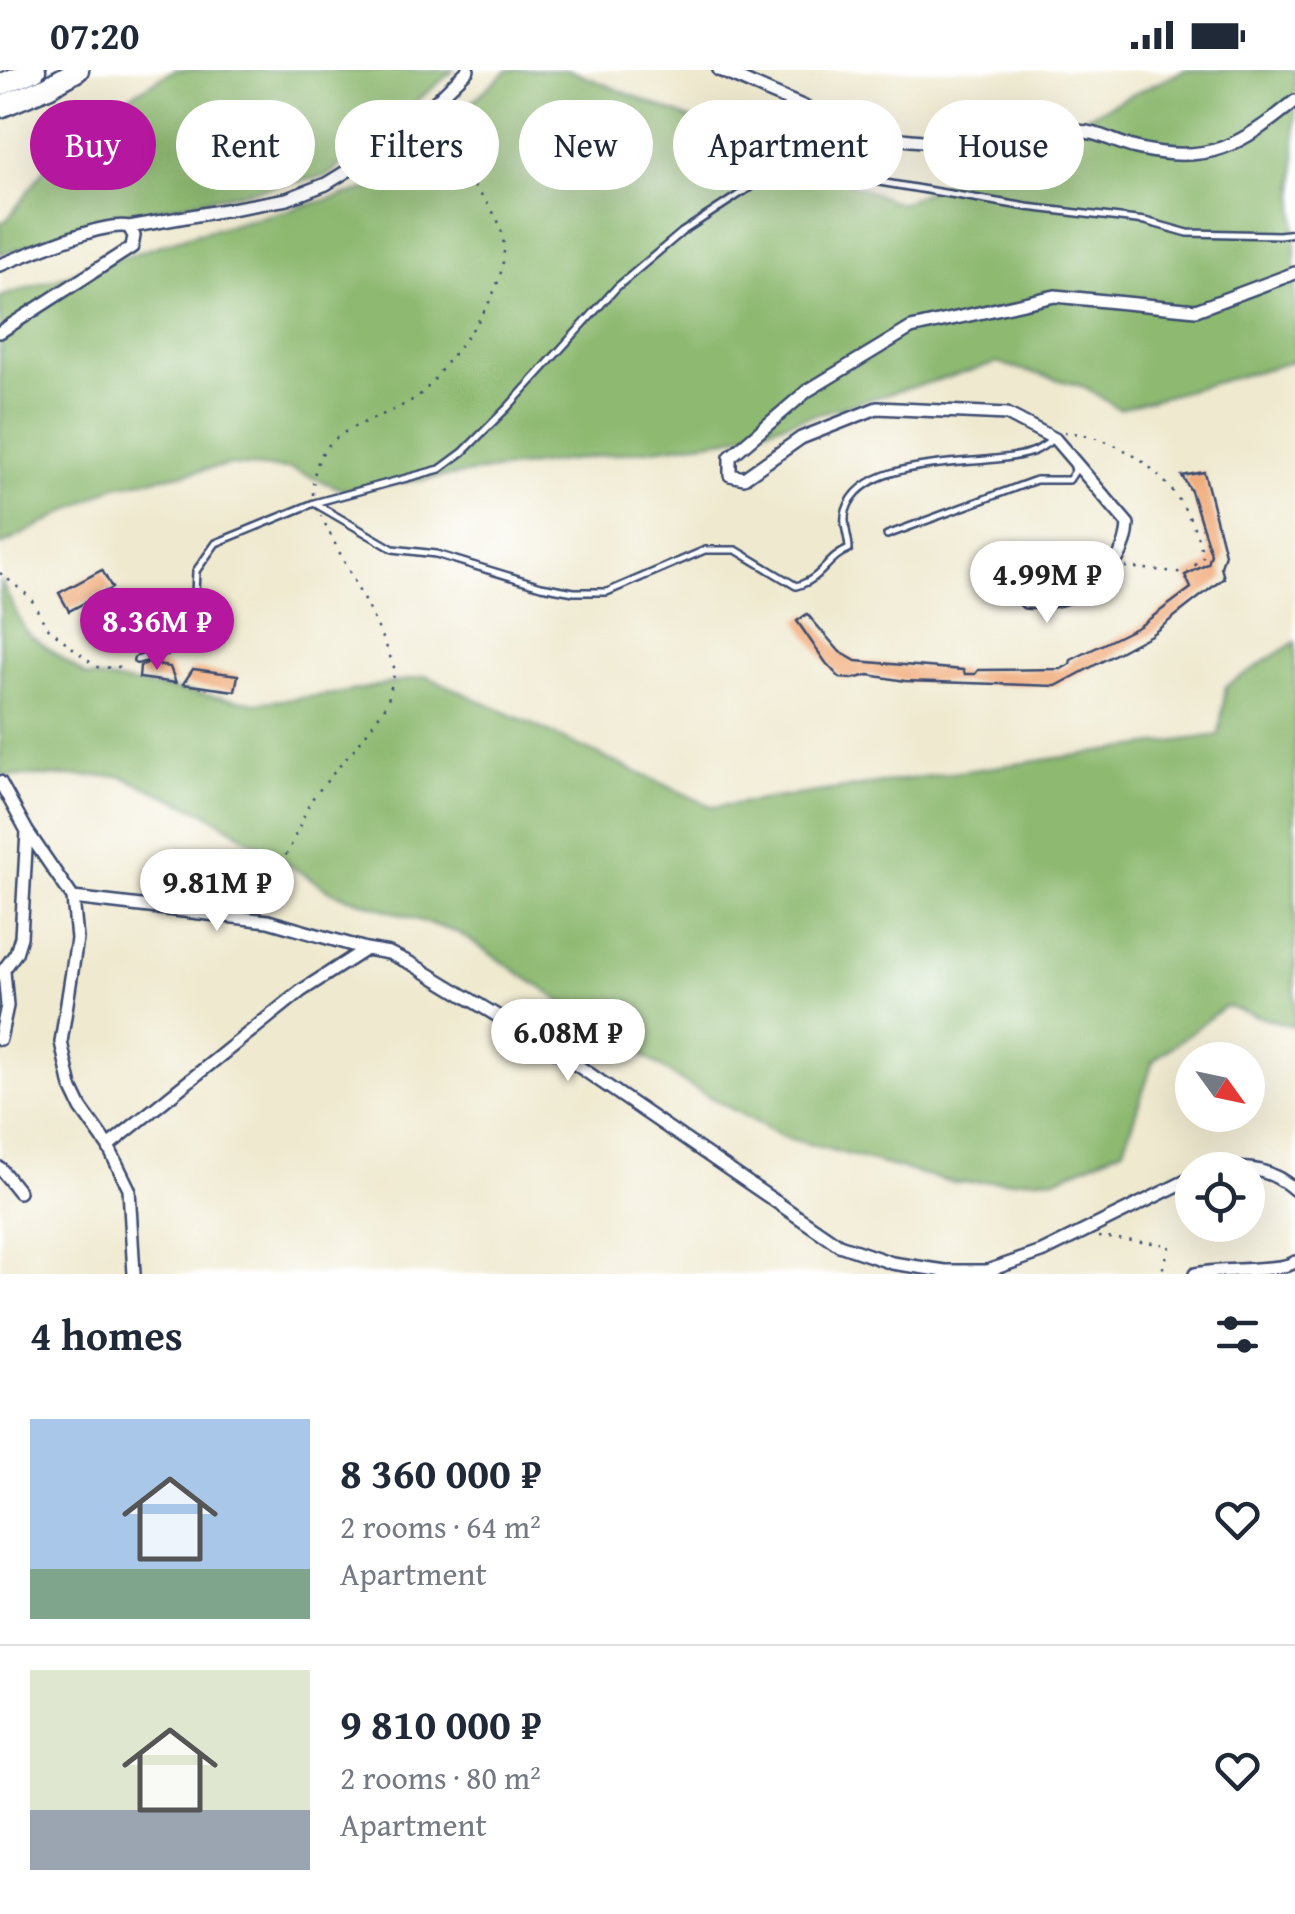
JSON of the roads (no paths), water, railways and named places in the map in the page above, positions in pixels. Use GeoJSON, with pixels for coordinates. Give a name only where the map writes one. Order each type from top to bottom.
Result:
{"type":"FeatureCollection","features":[{"type":"Feature","properties":{"kind":"highway"},"geometry":{"type":"LineString","coordinates":[[0,84],[34,70]]}},
{"type":"Feature","properties":{"kind":"highway"},"geometry":{"type":"LineString","coordinates":[[0,107],[78,70]]}},
{"type":"Feature","properties":{"kind":"street"},"geometry":{"type":"LineString","coordinates":[[0,265],[98,229],[121,224],[130,227],[287,199],[326,184],[364,163],[416,121],[468,70]]}},
{"type":"Feature","properties":{"kind":"street"},"geometry":{"type":"LineString","coordinates":[[718,70],[908,140],[950,141],[1084,131],[1135,148],[1177,155],[1227,148],[1295,101]]}},
{"type":"Feature","properties":{"kind":"street"},"geometry":{"type":"LineString","coordinates":[[0,332],[132,247],[134,236],[130,227]]}},
{"type":"Feature","properties":{"kind":"street"},"geometry":{"type":"LineString","coordinates":[[1026,602],[1042,604],[1067,597],[1105,578],[1127,544],[1128,524],[1054,438],[1006,414],[877,408],[802,438],[744,478],[730,475],[730,457],[807,391],[912,328],[1055,296],[1196,310],[1295,273]]}},
{"type":"Feature","properties":{"kind":"street"},"geometry":{"type":"LineString","coordinates":[[0,782],[27,831],[73,898],[77,939],[62,1042],[71,1086],[108,1146],[128,1188],[134,1274]]}},
{"type":"Feature","properties":{"kind":"street"},"geometry":{"type":"LineString","coordinates":[[0,1038],[7,1006],[2,973],[19,946],[23,924],[27,831]]}},
{"type":"Feature","properties":{"kind":"street"},"geometry":{"type":"LineString","coordinates":[[73,898],[268,920],[390,953],[564,1057],[839,1245],[892,1263],[945,1271],[987,1271],[1042,1252],[1175,1186]]}},
{"type":"Feature","properties":{"kind":"street"},"geometry":{"type":"LineString","coordinates":[[108,1146],[301,991],[366,948]]}},
{"type":"Feature","properties":{"kind":"street"},"geometry":{"type":"LineString","coordinates":[[0,1168],[18,1192]]}},
{"type":"Feature","properties":{"kind":"street"},"geometry":{"type":"LineString","coordinates":[[1265,1172],[1278,1176],[1295,1190]]}},
{"type":"Feature","properties":{"kind":"street"},"geometry":{"type":"LineString","coordinates":[[1195,1274],[1239,1267],[1288,1267],[1295,1262]]}},
{"type":"Feature","properties":{"kind":"lane"},"geometry":{"type":"LineString","coordinates":[[137,660],[188,646],[193,639],[196,571],[216,543],[314,503],[440,468],[508,407],[617,287],[682,232],[752,186],[790,170],[819,168],[850,177],[1027,207],[1144,221],[1188,233],[1295,233]]}},
{"type":"Feature","properties":{"kind":"lane"},"geometry":{"type":"LineString","coordinates":[[314,503],[394,549],[436,554],[574,592],[608,592],[705,550],[736,550],[796,586],[816,580],[838,554],[849,549],[844,524],[846,509],[866,486],[882,476],[912,468],[1032,452],[1054,438]]}},
{"type":"Feature","properties":{"kind":"lane"},"geometry":{"type":"LineString","coordinates":[[887,535],[1036,480],[1069,480],[1075,471],[1073,458]]}}]}
